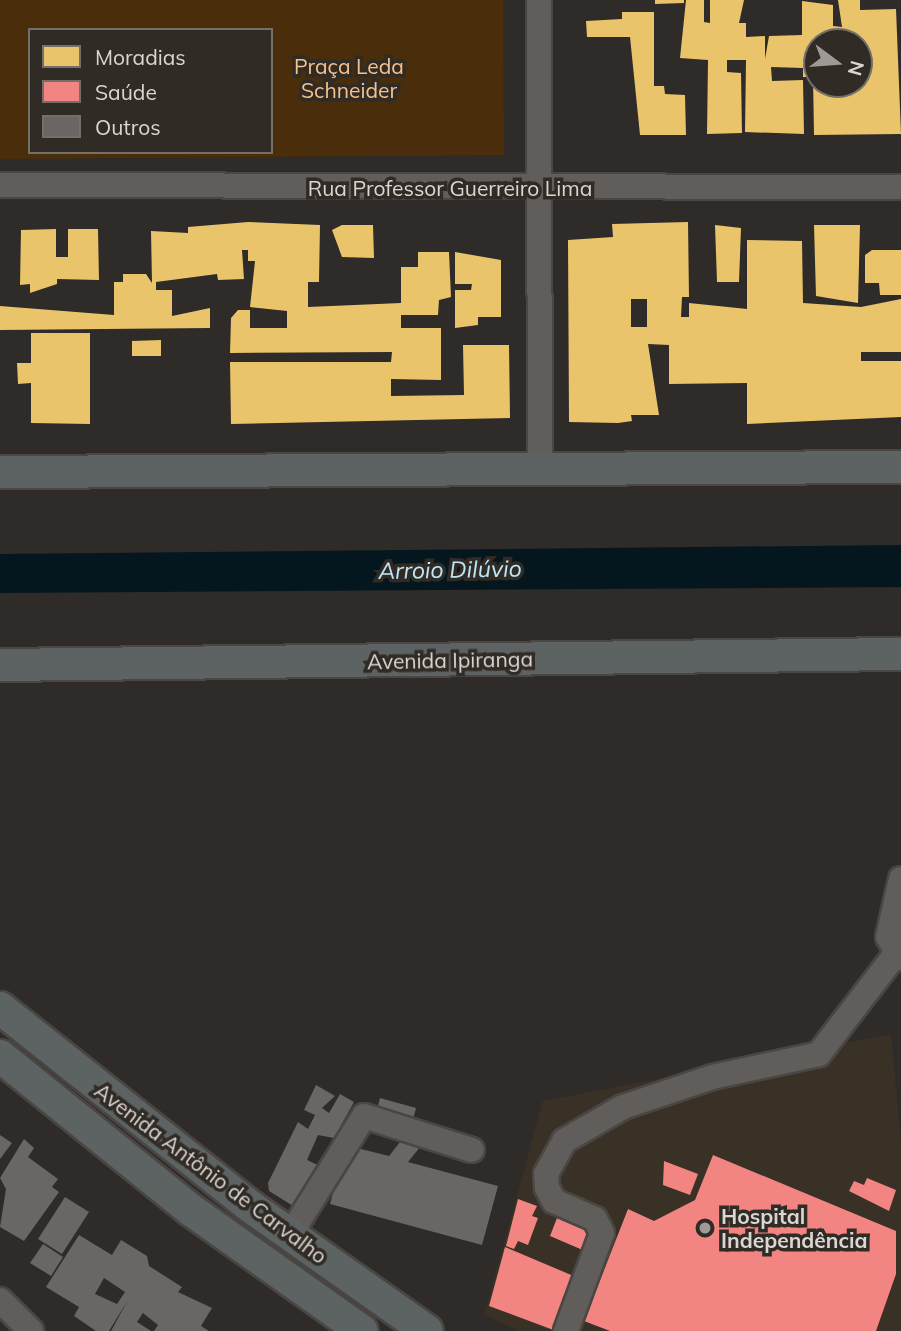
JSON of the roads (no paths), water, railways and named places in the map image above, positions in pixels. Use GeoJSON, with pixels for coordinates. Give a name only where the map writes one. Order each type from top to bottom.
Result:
{"type":"FeatureCollection","features":[{"type":"Feature","properties":{"kind":"main road"},"geometry":{"type":"LineString","coordinates":[[0,472],[901,467]]}},
{"type":"Feature","properties":{"kind":"main road","name":"Avenida Ipiranga"},"geometry":{"type":"LineString","coordinates":[[0,665],[901,654]]}},
{"type":"Feature","properties":{"kind":"main road","name":"Avenida Antônio de Carvalho"},"geometry":{"type":"LineString","coordinates":[[0,1008],[290,1235],[427,1331]]}},
{"type":"Feature","properties":{"kind":"main road","name":"Avenida Antônio de Carvalho"},"geometry":{"type":"LineString","coordinates":[[0,1056],[191,1210],[362,1331]]}},
{"type":"Feature","properties":{"kind":"street"},"geometry":{"type":"LineString","coordinates":[[538,0],[540,469]]}},
{"type":"Feature","properties":{"kind":"street","name":"Rua Professor Guerreiro Lima"},"geometry":{"type":"LineString","coordinates":[[0,185],[540,189],[901,187]]}},
{"type":"Feature","properties":{"kind":"street"},"geometry":{"type":"LineString","coordinates":[[566,1331],[602,1233],[594,1219],[554,1201],[547,1188],[546,1174],[564,1141],[623,1107],[712,1077],[818,1054],[898,956],[888,937],[901,879]]}},
{"type":"Feature","properties":{"kind":"street"},"geometry":{"type":"LineString","coordinates":[[290,1235],[364,1116],[472,1150]]}},
{"type":"Feature","properties":{"kind":"street"},"geometry":{"type":"LineString","coordinates":[[0,1300],[23,1327]]}},
{"type":"Feature","properties":{"kind":"water","name":"Arroio Dilúvio"},"geometry":{"type":"Polygon","coordinates":[[[901,545],[901,587],[0,593],[0,554],[901,545]]]}},
{"type":"Feature","properties":{"kind":"place","name":"Hospital Independência"},"geometry":{"type":"Point","coordinates":[705,1228]}},
{"type":"Feature","properties":{"kind":"park label","name":"Praça Leda Schneider"},"geometry":{"type":"Point","coordinates":[349,78]}}]}
